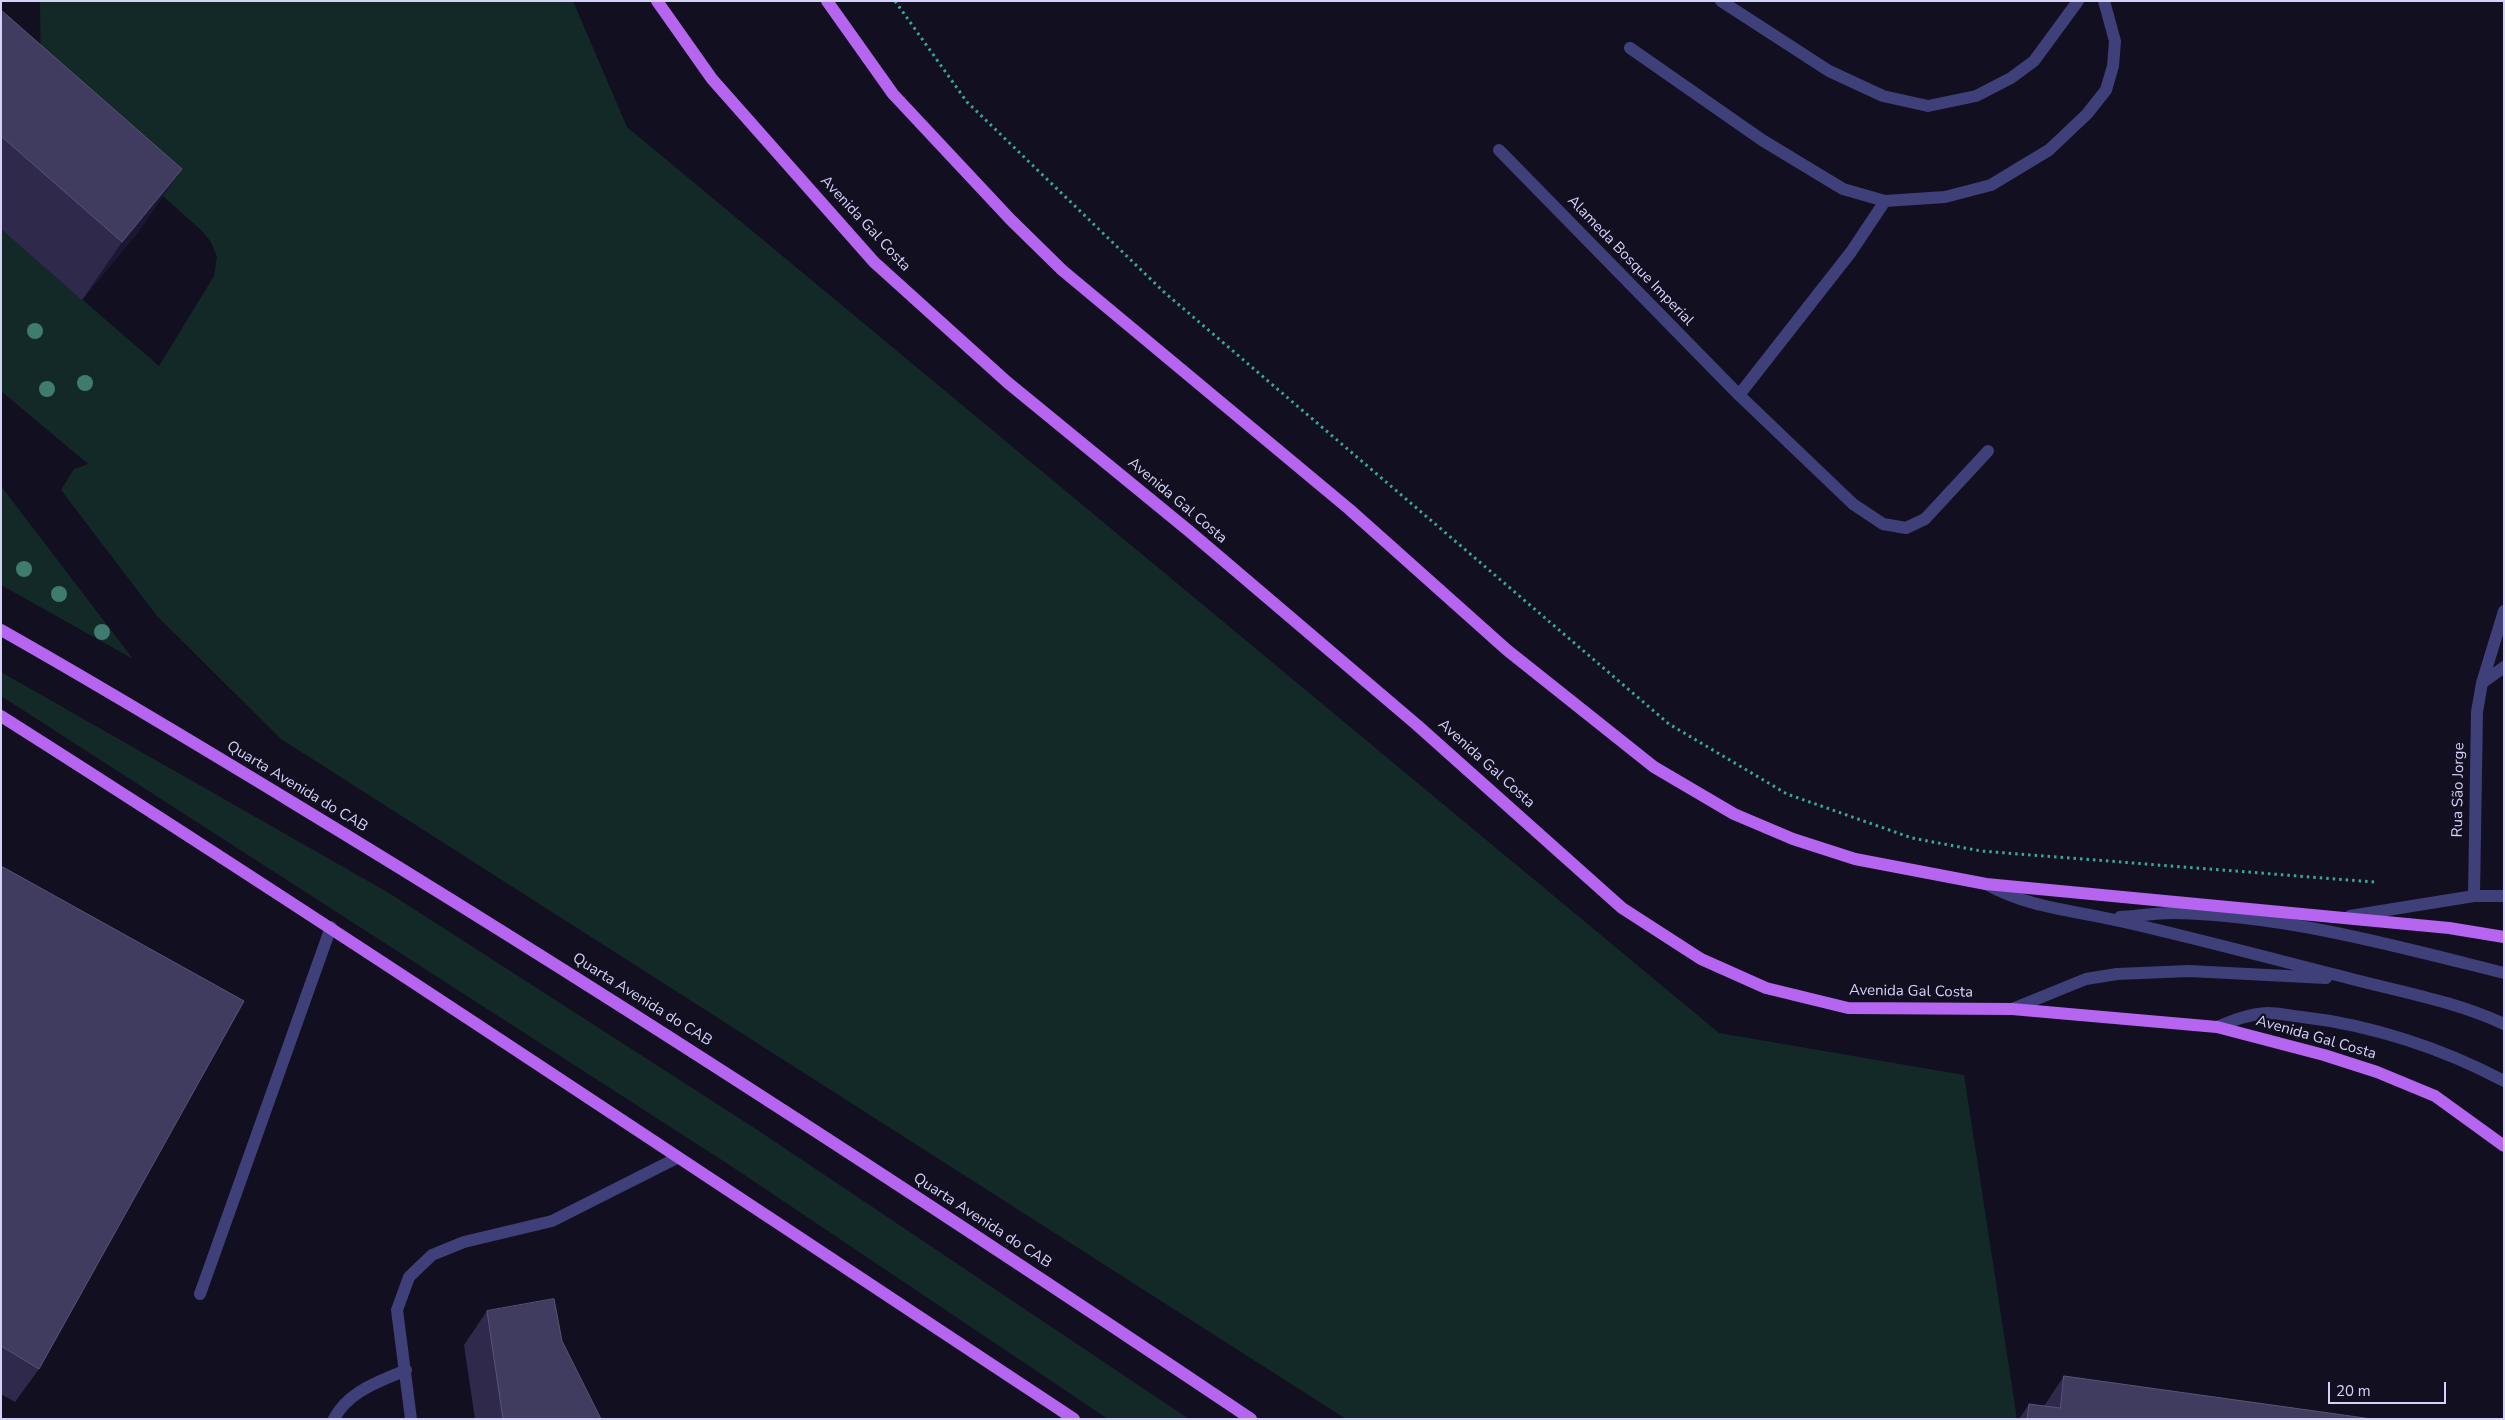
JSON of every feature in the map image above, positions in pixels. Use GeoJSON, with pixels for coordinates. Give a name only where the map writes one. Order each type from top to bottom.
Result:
{"type":"FeatureCollection","features":[{"type":"Feature","properties":{"kind":"main road","name":"Avenida Gal Costa"},"geometry":{"type":"LineString","coordinates":[[658,1],[712,79],[874,262],[1007,382],[1196,538],[1410,719],[1622,908],[1701,959],[1775,990],[1848,1008],[2012,1010],[2218,1028],[2324,1055],[2376,1072],[2434,1096],[2504,1146]]}},
{"type":"Feature","properties":{"kind":"main road"},"geometry":{"type":"LineString","coordinates":[[827,1],[893,94],[1010,219],[1062,270],[1348,508],[1507,650],[1654,767],[1734,814],[1793,839],[1855,859],[1986,884],[2449,928],[2504,937]]}},
{"type":"Feature","properties":{"kind":"main road","name":"Quarta Avenida do CAB"},"geometry":{"type":"LineString","coordinates":[[1,630],[83,677],[475,914],[876,1171],[1251,1419]]}},
{"type":"Feature","properties":{"kind":"main road"},"geometry":{"type":"LineString","coordinates":[[1,716],[331,927],[677,1158],[1074,1419]]}},
{"type":"Feature","properties":{"kind":"street"},"geometry":{"type":"LineString","coordinates":[[1721,1],[1829,71],[1883,96],[1928,106],[1976,96],[2011,78],[2034,61],[2078,1]]}},
{"type":"Feature","properties":{"kind":"street"},"geometry":{"type":"LineString","coordinates":[[1630,48],[1807,169],[1843,189],[1885,201],[1945,198],[1991,185],[2049,150],[2086,114],[2106,90],[2113,66],[2115,41],[2104,1]]}},
{"type":"Feature","properties":{"kind":"street","name":"Alameda Bosque Imperial"},"geometry":{"type":"LineString","coordinates":[[1499,150],[1739,395],[1853,504],[1883,524],[1906,528],[1925,519],[1988,450]]}},
{"type":"Feature","properties":{"kind":"street"},"geometry":{"type":"LineString","coordinates":[[1739,395],[1851,252],[1885,201]]}},
{"type":"Feature","properties":{"kind":"street","name":"Rua São Jorge"},"geometry":{"type":"LineString","coordinates":[[2474,896],[2477,712],[2482,683],[2504,611]]}},
{"type":"Feature","properties":{"kind":"street"},"geometry":{"type":"LineString","coordinates":[[2482,683],[2504,667]]}},
{"type":"Feature","properties":{"kind":"street"},"geometry":{"type":"LineString","coordinates":[[1986,884],[2009,897],[2075,914],[2109,918],[2240,949],[2350,979],[2430,997],[2481,1014],[2504,1024]]}},
{"type":"Feature","properties":{"kind":"street"},"geometry":{"type":"LineString","coordinates":[[2338,918],[2474,896],[2504,896]]}},
{"type":"Feature","properties":{"kind":"street"},"geometry":{"type":"LineString","coordinates":[[2109,918],[2172,913],[2238,917],[2328,933],[2504,973]]}},
{"type":"Feature","properties":{"kind":"street"},"geometry":{"type":"LineString","coordinates":[[200,1294],[331,927]]}},
{"type":"Feature","properties":{"kind":"street"},"geometry":{"type":"LineString","coordinates":[[2012,1010],[2086,979],[2117,974],[2189,972],[2350,979]]}},
{"type":"Feature","properties":{"kind":"street"},"geometry":{"type":"LineString","coordinates":[[2218,1028],[2243,1016],[2269,1013],[2322,1019],[2383,1034],[2436,1051],[2480,1069],[2504,1082]]}},
{"type":"Feature","properties":{"kind":"street"},"geometry":{"type":"LineString","coordinates":[[412,1419],[397,1310],[409,1277],[432,1255],[464,1242],[552,1221],[677,1158]]}},
{"type":"Feature","properties":{"kind":"street"},"geometry":{"type":"LineString","coordinates":[[334,1419],[347,1402],[359,1391],[406,1370]]}},
{"type":"Feature","properties":{"kind":"path"},"geometry":{"type":"LineString","coordinates":[[895,1],[967,102],[1164,292],[1669,724],[1786,794],[1912,838],[1981,851],[2379,883]]}},
{"type":"Feature","properties":{"kind":"green space"},"geometry":{"type":"Polygon","coordinates":[[[40,1],[573,1],[627,127],[1719,1033],[1964,1075],[2017,1419],[1346,1419],[281,739],[157,616],[61,490],[74,469],[88,464],[1,391],[1,229],[159,366],[214,276],[217,257],[211,242],[201,230],[41,88],[40,1]]]}},
{"type":"Feature","properties":{"kind":"green space"},"geometry":{"type":"Polygon","coordinates":[[[1,486],[133,659],[1,585],[1,486]]]}},
{"type":"Feature","properties":{"kind":"green space"},"geometry":{"type":"Polygon","coordinates":[[[1,672],[389,893],[756,1129],[1189,1419],[1108,1419],[731,1166],[1,696],[1,672]]]}},
{"type":"Feature","properties":{"kind":"building"},"geometry":{"type":"Polygon","coordinates":[[[1,10],[182,169],[122,242],[1,136],[1,10]]]}},
{"type":"Feature","properties":{"kind":"building"},"geometry":{"type":"Polygon","coordinates":[[[1,866],[244,1001],[39,1369],[1,1346],[1,866]]]}},
{"type":"Feature","properties":{"kind":"building"},"geometry":{"type":"Polygon","coordinates":[[[554,1299],[562,1341],[601,1419],[503,1419],[487,1311],[554,1299]]]}},
{"type":"Feature","properties":{"kind":"building"},"geometry":{"type":"Polygon","coordinates":[[[2064,1376],[2372,1419],[2027,1419],[2029,1404],[2060,1408],[2064,1376]]]}}]}
